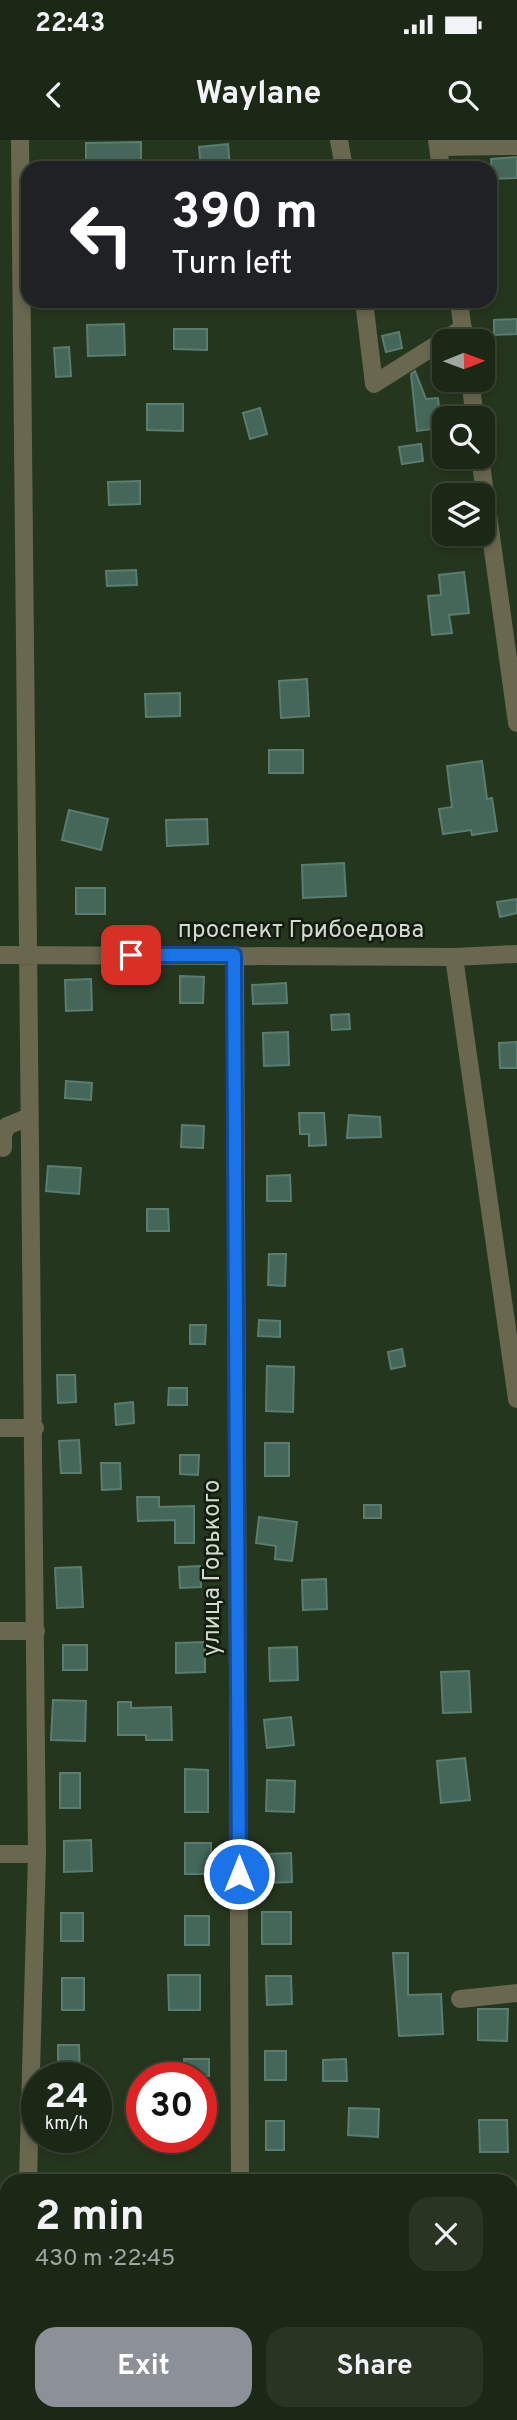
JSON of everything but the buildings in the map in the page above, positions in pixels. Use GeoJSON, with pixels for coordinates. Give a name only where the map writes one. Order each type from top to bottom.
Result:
{"type":"FeatureCollection","features":[{"type":"Feature","properties":{"kind":"street"},"geometry":{"type":"LineString","coordinates":[[20,140],[21,256]]}},
{"type":"Feature","properties":{"kind":"street"},"geometry":{"type":"LineString","coordinates":[[339,140],[343,161]]}},
{"type":"Feature","properties":{"kind":"street"},"geometry":{"type":"LineString","coordinates":[[438,144],[517,146]]}},
{"type":"Feature","properties":{"kind":"street"},"geometry":{"type":"LineString","coordinates":[[21,308],[27,955],[35,1428],[37,1854],[28,2174]]}},
{"type":"Feature","properties":{"kind":"street"},"geometry":{"type":"LineString","coordinates":[[365,308],[374,384],[432,352]]}},
{"type":"Feature","properties":{"kind":"street"},"geometry":{"type":"LineString","coordinates":[[460,308],[463,329]]}},
{"type":"Feature","properties":{"kind":"street"},"geometry":{"type":"LineString","coordinates":[[482,469],[517,723]]}},
{"type":"Feature","properties":{"kind":"street","name":"проспект Грибоедова"},"geometry":{"type":"LineString","coordinates":[[0,954],[454,957],[517,954]]}},
{"type":"Feature","properties":{"kind":"street","name":"улица Горького"},"geometry":{"type":"LineString","coordinates":[[234,955],[240,2174]]}},
{"type":"Feature","properties":{"kind":"street"},"geometry":{"type":"LineString","coordinates":[[454,957],[517,1399]]}},
{"type":"Feature","properties":{"kind":"street"},"geometry":{"type":"LineString","coordinates":[[3,1147],[3,1135],[7,1126],[29,1117]]}},
{"type":"Feature","properties":{"kind":"street"},"geometry":{"type":"LineString","coordinates":[[0,1428],[35,1428]]}},
{"type":"Feature","properties":{"kind":"street"},"geometry":{"type":"LineString","coordinates":[[0,1631],[36,1631]]}},
{"type":"Feature","properties":{"kind":"street"},"geometry":{"type":"LineString","coordinates":[[0,1854],[37,1854]]}},
{"type":"Feature","properties":{"kind":"street"},"geometry":{"type":"LineString","coordinates":[[460,1999],[517,1993]]}},
{"type":"Feature","properties":{"kind":"route"},"geometry":{"type":"LineString","coordinates":[[131,955],[234,955],[239,1874]]}}]}
